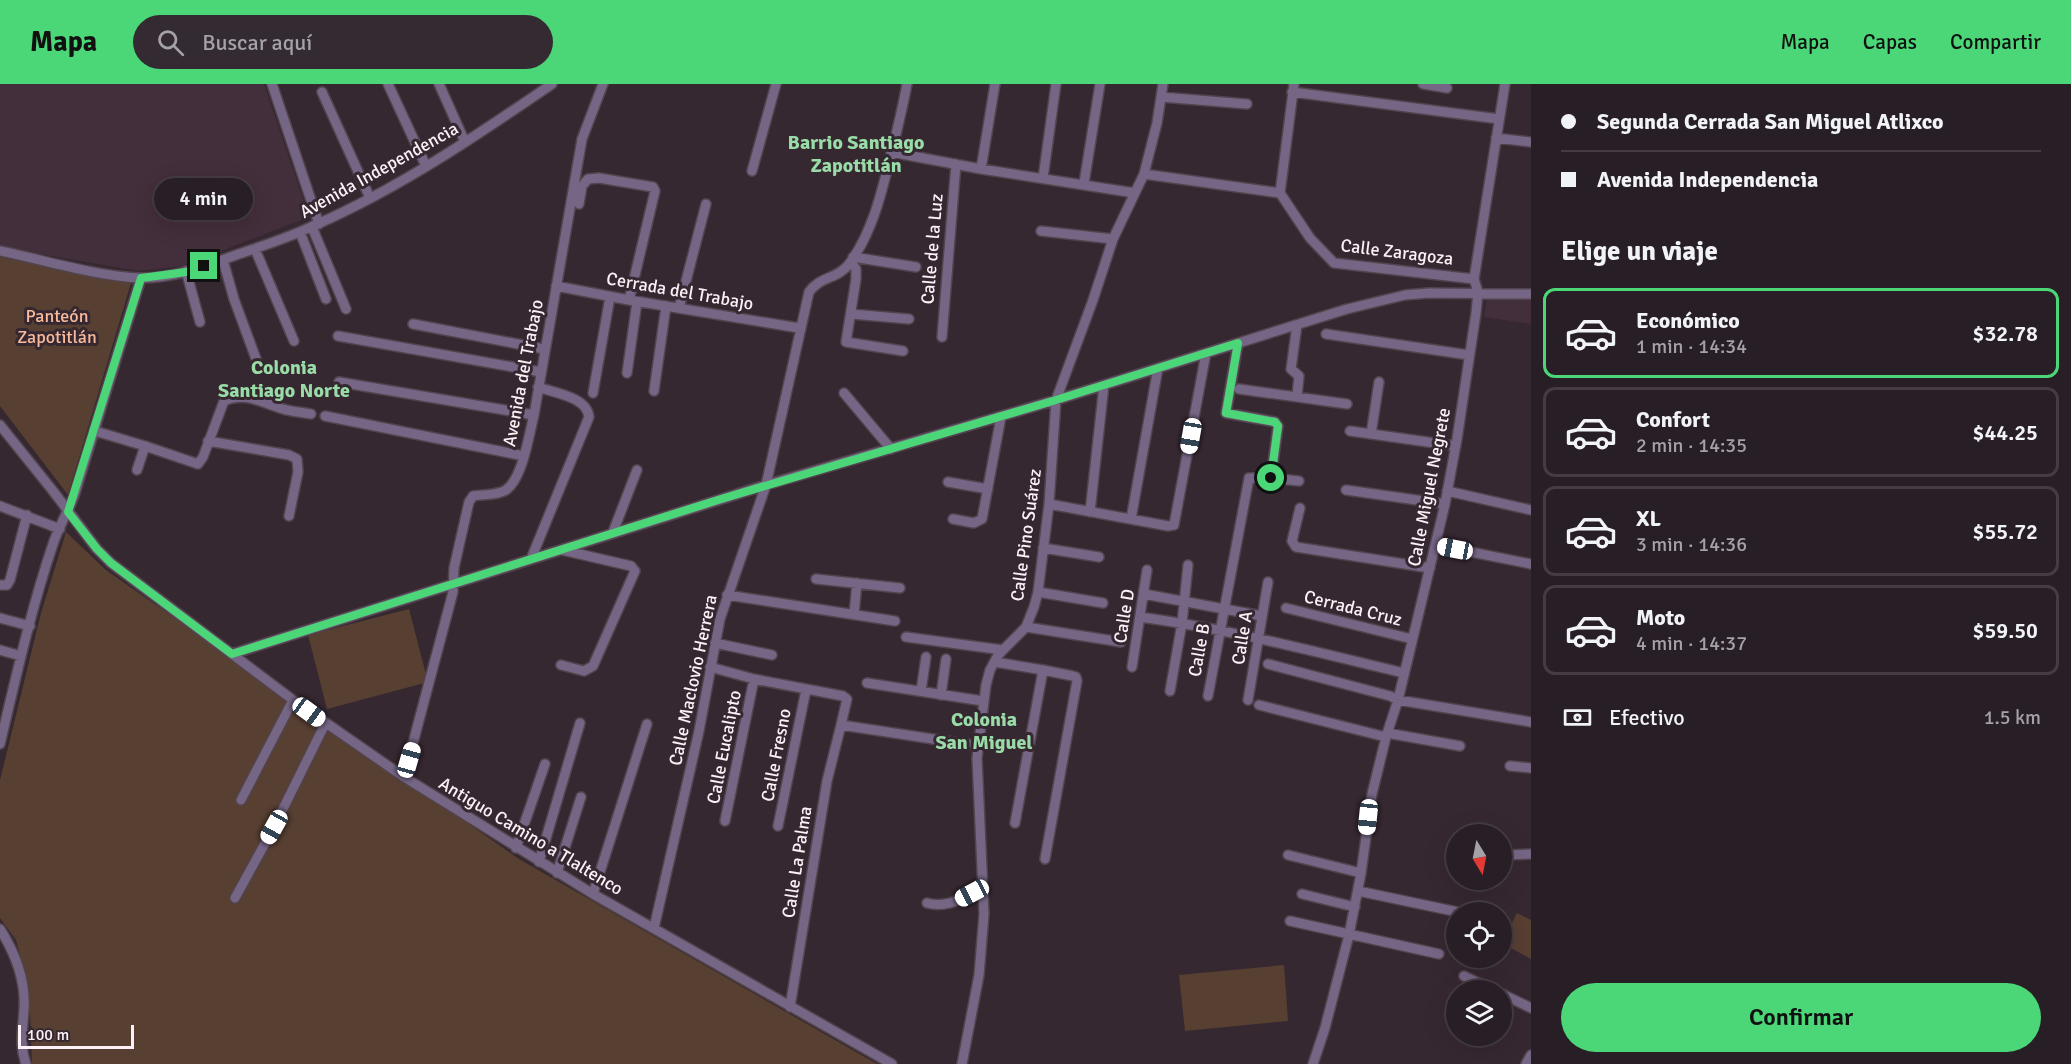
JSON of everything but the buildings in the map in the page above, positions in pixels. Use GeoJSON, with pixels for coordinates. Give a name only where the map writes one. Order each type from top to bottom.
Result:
{"type":"FeatureCollection","features":[{"type":"Feature","properties":{"kind":"street"},"geometry":{"type":"LineString","coordinates":[[272,84],[315,226],[346,309]]}},
{"type":"Feature","properties":{"kind":"street"},"geometry":{"type":"LineString","coordinates":[[388,84],[426,166]]}},
{"type":"Feature","properties":{"kind":"street"},"geometry":{"type":"LineString","coordinates":[[439,84],[465,142]]}},
{"type":"Feature","properties":{"kind":"street","name":"Avenida Independencia"},"geometry":{"type":"LineString","coordinates":[[0,251],[113,275],[141,278],[186,272],[315,226],[370,198],[465,142],[552,84]]}},
{"type":"Feature","properties":{"kind":"street","name":"Avenida del Trabajo"},"geometry":{"type":"LineString","coordinates":[[404,777],[453,592],[454,568],[469,502],[473,496],[506,490],[515,480],[524,456],[534,415],[582,139],[603,84]]}},
{"type":"Feature","properties":{"kind":"street"},"geometry":{"type":"LineString","coordinates":[[752,171],[777,84]]}},
{"type":"Feature","properties":{"kind":"street","name":"Calle Maclovio Herrera"},"geometry":{"type":"LineString","coordinates":[[654,928],[699,731],[715,644],[728,595],[766,485],[787,396],[799,328],[809,292],[815,283],[837,275],[852,260],[867,233],[903,108],[907,84]]}},
{"type":"Feature","properties":{"kind":"street"},"geometry":{"type":"LineString","coordinates":[[981,169],[995,84]]}},
{"type":"Feature","properties":{"kind":"street"},"geometry":{"type":"LineString","coordinates":[[1043,178],[1056,84]]}},
{"type":"Feature","properties":{"kind":"street"},"geometry":{"type":"LineString","coordinates":[[1084,183],[1100,84]]}},
{"type":"Feature","properties":{"kind":"street","name":"Calle Pino Suárez"},"geometry":{"type":"LineString","coordinates":[[962,1064],[979,975],[984,914],[977,758],[983,701],[990,670],[1003,650],[1026,627],[1038,592],[1049,504],[1056,400],[1113,239],[1144,174],[1163,84]]}},
{"type":"Feature","properties":{"kind":"street"},"geometry":{"type":"LineString","coordinates":[[1423,84],[1447,88]]}},
{"type":"Feature","properties":{"kind":"street","name":"Calle Miguel Negrete"},"geometry":{"type":"LineString","coordinates":[[1313,1064],[1349,935],[1361,873],[1372,794],[1436,545],[1456,446],[1478,292],[1474,279],[1505,84]]}},
{"type":"Feature","properties":{"kind":"street"},"geometry":{"type":"LineString","coordinates":[[1144,174],[1280,193],[1293,88],[1499,119]]}},
{"type":"Feature","properties":{"kind":"street"},"geometry":{"type":"LineString","coordinates":[[321,92],[370,198]]}},
{"type":"Feature","properties":{"kind":"street"},"geometry":{"type":"LineString","coordinates":[[1161,98],[1247,104]]}},
{"type":"Feature","properties":{"kind":"street"},"geometry":{"type":"LineString","coordinates":[[1496,138],[1531,142]]}},
{"type":"Feature","properties":{"kind":"street"},"geometry":{"type":"LineString","coordinates":[[891,152],[981,169],[1084,183],[1135,193]]}},
{"type":"Feature","properties":{"kind":"street","name":"Calle de la Luz"},"geometry":{"type":"LineString","coordinates":[[942,337],[956,164]]}},
{"type":"Feature","properties":{"kind":"street"},"geometry":{"type":"LineString","coordinates":[[579,204],[582,186],[588,179],[599,178],[653,187],[655,191],[633,301],[627,373]]}},
{"type":"Feature","properties":{"kind":"street","name":"Calle Zaragoza"},"geometry":{"type":"LineString","coordinates":[[1280,193],[1310,238],[1334,263],[1474,279]]}},
{"type":"Feature","properties":{"kind":"street"},"geometry":{"type":"LineString","coordinates":[[680,308],[706,204]]}},
{"type":"Feature","properties":{"kind":"street"},"geometry":{"type":"LineString","coordinates":[[1041,231],[1113,239]]}},
{"type":"Feature","properties":{"kind":"street"},"geometry":{"type":"LineString","coordinates":[[300,232],[326,299]]}},
{"type":"Feature","properties":{"kind":"street"},"geometry":{"type":"LineString","coordinates":[[255,249],[294,341]]}},
{"type":"Feature","properties":{"kind":"street"},"geometry":{"type":"LineString","coordinates":[[223,260],[234,299],[259,367]]}},
{"type":"Feature","properties":{"kind":"street"},"geometry":{"type":"LineString","coordinates":[[852,260],[916,267]]}},
{"type":"Feature","properties":{"kind":"street"},"geometry":{"type":"LineString","coordinates":[[852,260],[856,269],[856,279],[846,342],[903,351]]}},
{"type":"Feature","properties":{"kind":"street"},"geometry":{"type":"LineString","coordinates":[[186,272],[200,322]]}},
{"type":"Feature","properties":{"kind":"street"},"geometry":{"type":"LineString","coordinates":[[0,744],[48,558],[68,512],[141,278]]}},
{"type":"Feature","properties":{"kind":"street","name":"Cerrada del Trabajo"},"geometry":{"type":"LineString","coordinates":[[556,286],[799,328]]}},
{"type":"Feature","properties":{"kind":"street"},"geometry":{"type":"LineString","coordinates":[[232,654],[613,532],[1056,400],[1347,309],[1406,295],[1478,292],[1531,294]]}},
{"type":"Feature","properties":{"kind":"street"},"geometry":{"type":"LineString","coordinates":[[593,393],[610,297]]}},
{"type":"Feature","properties":{"kind":"street"},"geometry":{"type":"LineString","coordinates":[[654,391],[666,306]]}},
{"type":"Feature","properties":{"kind":"street"},"geometry":{"type":"LineString","coordinates":[[851,314],[909,319]]}},
{"type":"Feature","properties":{"kind":"street"},"geometry":{"type":"LineString","coordinates":[[413,324],[544,349]]}},
{"type":"Feature","properties":{"kind":"street"},"geometry":{"type":"LineString","coordinates":[[1297,325],[1291,369],[1299,376],[1297,396]]}},
{"type":"Feature","properties":{"kind":"street"},"geometry":{"type":"LineString","coordinates":[[1326,334],[1469,355]]}},
{"type":"Feature","properties":{"kind":"street"},"geometry":{"type":"LineString","coordinates":[[338,336],[541,372]]}},
{"type":"Feature","properties":{"kind":"street"},"geometry":{"type":"LineString","coordinates":[[1238,343],[1226,413],[1275,422],[1278,426],[1271,478],[1299,480]]}},
{"type":"Feature","properties":{"kind":"street"},"geometry":{"type":"LineString","coordinates":[[1049,504],[1168,526],[1174,525],[1206,353]]}},
{"type":"Feature","properties":{"kind":"street"},"geometry":{"type":"LineString","coordinates":[[1131,519],[1158,368]]}},
{"type":"Feature","properties":{"kind":"street"},"geometry":{"type":"LineString","coordinates":[[339,382],[534,415]]}},
{"type":"Feature","properties":{"kind":"street"},"geometry":{"type":"LineString","coordinates":[[1371,434],[1379,382]]}},
{"type":"Feature","properties":{"kind":"street"},"geometry":{"type":"LineString","coordinates":[[1090,512],[1104,385]]}},
{"type":"Feature","properties":{"kind":"street"},"geometry":{"type":"LineString","coordinates":[[531,559],[590,417],[589,410],[583,403],[538,387]]}},
{"type":"Feature","properties":{"kind":"street"},"geometry":{"type":"LineString","coordinates":[[1239,388],[1347,404]]}},
{"type":"Feature","properties":{"kind":"street"},"geometry":{"type":"LineString","coordinates":[[844,393],[891,449]]}},
{"type":"Feature","properties":{"kind":"street"},"geometry":{"type":"LineString","coordinates":[[94,431],[198,464],[203,457],[224,402],[230,398],[249,398],[284,410],[311,414]]}},
{"type":"Feature","properties":{"kind":"street"},"geometry":{"type":"LineString","coordinates":[[325,416],[524,456]]}},
{"type":"Feature","properties":{"kind":"street"},"geometry":{"type":"LineString","coordinates":[[953,519],[974,524],[982,519],[1000,417]]}},
{"type":"Feature","properties":{"kind":"street","name":"Antiguo Camino a Tlaltenco"},"geometry":{"type":"LineString","coordinates":[[0,425],[97,549],[111,563],[325,724],[404,777],[557,873],[892,1064]]}},
{"type":"Feature","properties":{"kind":"street"},"geometry":{"type":"LineString","coordinates":[[1350,431],[1456,446]]}},
{"type":"Feature","properties":{"kind":"street"},"geometry":{"type":"LineString","coordinates":[[208,441],[289,455],[297,459],[298,472],[289,516]]}},
{"type":"Feature","properties":{"kind":"street"},"geometry":{"type":"LineString","coordinates":[[138,470],[145,446]]}},
{"type":"Feature","properties":{"kind":"street"},"geometry":{"type":"LineString","coordinates":[[613,532],[637,470]]}},
{"type":"Feature","properties":{"kind":"street","name":"Calle B"},"geometry":{"type":"LineString","coordinates":[[1208,696],[1249,478],[1271,478]]}},
{"type":"Feature","properties":{"kind":"street"},"geometry":{"type":"LineString","coordinates":[[948,482],[988,489]]}},
{"type":"Feature","properties":{"kind":"street"},"geometry":{"type":"LineString","coordinates":[[1346,490],[1444,504]]}},
{"type":"Feature","properties":{"kind":"street"},"geometry":{"type":"LineString","coordinates":[[1447,491],[1531,510]]}},
{"type":"Feature","properties":{"kind":"street"},"geometry":{"type":"LineString","coordinates":[[0,507],[27,514],[60,529]]}},
{"type":"Feature","properties":{"kind":"street"},"geometry":{"type":"LineString","coordinates":[[1300,508],[1292,541],[1296,547],[1430,568]]}},
{"type":"Feature","properties":{"kind":"street"},"geometry":{"type":"LineString","coordinates":[[0,585],[6,585],[10,580],[27,514]]}},
{"type":"Feature","properties":{"kind":"street"},"geometry":{"type":"LineString","coordinates":[[1436,545],[1531,564]]}},
{"type":"Feature","properties":{"kind":"street"},"geometry":{"type":"LineString","coordinates":[[1043,548],[1100,557]]}},
{"type":"Feature","properties":{"kind":"street"},"geometry":{"type":"LineString","coordinates":[[561,550],[635,568],[593,666],[584,671],[561,665]]}},
{"type":"Feature","properties":{"kind":"street"},"geometry":{"type":"LineString","coordinates":[[1170,691],[1182,623],[1188,565]]}},
{"type":"Feature","properties":{"kind":"street","name":"Calle D"},"geometry":{"type":"LineString","coordinates":[[1132,667],[1147,570]]}},
{"type":"Feature","properties":{"kind":"street"},"geometry":{"type":"LineString","coordinates":[[816,579],[900,588]]}},
{"type":"Feature","properties":{"kind":"street","name":"Calle A"},"geometry":{"type":"LineString","coordinates":[[1248,700],[1268,582]]}},
{"type":"Feature","properties":{"kind":"street"},"geometry":{"type":"LineString","coordinates":[[854,614],[857,583]]}},
{"type":"Feature","properties":{"kind":"street"},"geometry":{"type":"LineString","coordinates":[[1038,592],[1103,603]]}},
{"type":"Feature","properties":{"kind":"street"},"geometry":{"type":"LineString","coordinates":[[1144,594],[1262,616]]}},
{"type":"Feature","properties":{"kind":"street"},"geometry":{"type":"LineString","coordinates":[[728,595],[895,621]]}},
{"type":"Feature","properties":{"kind":"street","name":"Cerrada Cruz"},"geometry":{"type":"LineString","coordinates":[[1286,608],[1412,639]]}},
{"type":"Feature","properties":{"kind":"street"},"geometry":{"type":"LineString","coordinates":[[1140,617],[1258,638],[1404,673]]}},
{"type":"Feature","properties":{"kind":"street"},"geometry":{"type":"LineString","coordinates":[[0,618],[30,626]]}},
{"type":"Feature","properties":{"kind":"street"},"geometry":{"type":"LineString","coordinates":[[1026,627],[1121,642]]}},
{"type":"Feature","properties":{"kind":"street"},"geometry":{"type":"LineString","coordinates":[[906,636],[1003,650]]}},
{"type":"Feature","properties":{"kind":"street"},"geometry":{"type":"LineString","coordinates":[[715,644],[772,654]]}},
{"type":"Feature","properties":{"kind":"street"},"geometry":{"type":"LineString","coordinates":[[0,650],[21,656]]}},
{"type":"Feature","properties":{"kind":"street"},"geometry":{"type":"LineString","coordinates":[[921,691],[926,657]]}},
{"type":"Feature","properties":{"kind":"street"},"geometry":{"type":"LineString","coordinates":[[941,694],[946,660]]}},
{"type":"Feature","properties":{"kind":"street"},"geometry":{"type":"LineString","coordinates":[[995,662],[1076,677],[1045,859]]}},
{"type":"Feature","properties":{"kind":"street"},"geometry":{"type":"LineString","coordinates":[[1268,664],[1352,685],[1398,700],[1531,722]]}},
{"type":"Feature","properties":{"kind":"street"},"geometry":{"type":"LineString","coordinates":[[710,667],[806,690]]}},
{"type":"Feature","properties":{"kind":"street"},"geometry":{"type":"LineString","coordinates":[[1015,823],[1043,670]]}},
{"type":"Feature","properties":{"kind":"street","name":"Calle Eucalipto"},"geometry":{"type":"LineString","coordinates":[[725,821],[754,679]]}},
{"type":"Feature","properties":{"kind":"street"},"geometry":{"type":"LineString","coordinates":[[867,683],[983,701]]}},
{"type":"Feature","properties":{"kind":"street","name":"Calle La Palma"},"geometry":{"type":"LineString","coordinates":[[790,1007],[826,781],[847,699],[843,696],[806,690]]}},
{"type":"Feature","properties":{"kind":"street","name":"Calle Fresno"},"geometry":{"type":"LineString","coordinates":[[778,826],[806,690]]}},
{"type":"Feature","properties":{"kind":"street"},"geometry":{"type":"LineString","coordinates":[[241,800],[292,700]]}},
{"type":"Feature","properties":{"kind":"street"},"geometry":{"type":"LineString","coordinates":[[1258,705],[1387,735],[1460,746]]}},
{"type":"Feature","properties":{"kind":"street"},"geometry":{"type":"LineString","coordinates":[[539,862],[580,723]]}},
{"type":"Feature","properties":{"kind":"street"},"geometry":{"type":"LineString","coordinates":[[235,898],[274,827],[325,724]]}},
{"type":"Feature","properties":{"kind":"street"},"geometry":{"type":"LineString","coordinates":[[593,894],[647,724]]}},
{"type":"Feature","properties":{"kind":"street"},"geometry":{"type":"LineString","coordinates":[[841,725],[979,746]]}},
{"type":"Feature","properties":{"kind":"street"},"geometry":{"type":"LineString","coordinates":[[516,848],[545,764]]}},
{"type":"Feature","properties":{"kind":"street"},"geometry":{"type":"LineString","coordinates":[[1510,766],[1531,768]]}},
{"type":"Feature","properties":{"kind":"street"},"geometry":{"type":"LineString","coordinates":[[557,873],[581,797]]}},
{"type":"Feature","properties":{"kind":"street"},"geometry":{"type":"LineString","coordinates":[[1512,855],[1531,854]]}},
{"type":"Feature","properties":{"kind":"street"},"geometry":{"type":"LineString","coordinates":[[1288,855],[1361,873]]}},
{"type":"Feature","properties":{"kind":"street"},"geometry":{"type":"LineString","coordinates":[[927,903],[946,904],[984,889]]}},
{"type":"Feature","properties":{"kind":"street"},"geometry":{"type":"LineString","coordinates":[[1358,891],[1446,909]]}},
{"type":"Feature","properties":{"kind":"street"},"geometry":{"type":"LineString","coordinates":[[1302,894],[1355,907]]}},
{"type":"Feature","properties":{"kind":"street"},"geometry":{"type":"LineString","coordinates":[[1290,921],[1439,954]]}},
{"type":"Feature","properties":{"kind":"street"},"geometry":{"type":"LineString","coordinates":[[0,929],[15,956],[22,982],[24,1008],[21,1035],[22,1053],[26,1064]]}},
{"type":"Feature","properties":{"kind":"street"},"geometry":{"type":"LineString","coordinates":[[1464,976],[1472,980]]}},
{"type":"Feature","properties":{"kind":"street"},"geometry":{"type":"LineString","coordinates":[[1512,999],[1531,1008]]}},
{"type":"Feature","properties":{"kind":"street"},"geometry":{"type":"LineString","coordinates":[[1526,1064],[1531,1055]]}},
{"type":"Feature","properties":{"kind":"shaded area"},"geometry":{"type":"Polygon","coordinates":[[[0,84],[264,84],[309,217],[182,266],[138,271],[0,247],[0,84]]]}},
{"type":"Feature","properties":{"kind":"shaded area"},"geometry":{"type":"Polygon","coordinates":[[[1487,296],[1531,298],[1531,324],[1484,317],[1487,296]]]}},
{"type":"Feature","properties":{"kind":"green space","name":"Panteón Zapotitlán"},"geometry":{"type":"Polygon","coordinates":[[[0,257],[131,283],[68,495],[0,406],[0,257]]]}},
{"type":"Feature","properties":{"kind":"green space"},"geometry":{"type":"Polygon","coordinates":[[[66,532],[106,570],[519,859],[877,1064],[32,1064],[29,989],[16,940],[0,918],[0,780],[41,613],[66,532]]]}},
{"type":"Feature","properties":{"kind":"green space"},"geometry":{"type":"Polygon","coordinates":[[[409,609],[428,682],[327,709],[308,635],[409,609]]]}},
{"type":"Feature","properties":{"kind":"green space"},"geometry":{"type":"Polygon","coordinates":[[[1517,913],[1531,920],[1531,959],[1512,949],[1512,923],[1517,913]]]}},
{"type":"Feature","properties":{"kind":"green space"},"geometry":{"type":"Polygon","coordinates":[[[1284,965],[1288,1021],[1185,1031],[1179,975],[1284,965]]]}},
{"type":"Feature","properties":{"kind":"district","name":"Barrio Santiago Zapotitlán"},"geometry":{"type":"Point","coordinates":[856,154]}},
{"type":"Feature","properties":{"kind":"district","name":"Colonia Santiago Norte"},"geometry":{"type":"Point","coordinates":[284,378]}},
{"type":"Feature","properties":{"kind":"district","name":"Colonia San Miguel"},"geometry":{"type":"Point","coordinates":[984,730]}},
{"type":"Feature","properties":{"kind":"route"},"geometry":{"type":"LineString","coordinates":[[204,266],[186,272],[141,278],[68,512],[111,563],[232,654],[766,485],[1056,400],[1238,343],[1226,413],[1275,422],[1278,426],[1271,478]]}}]}
